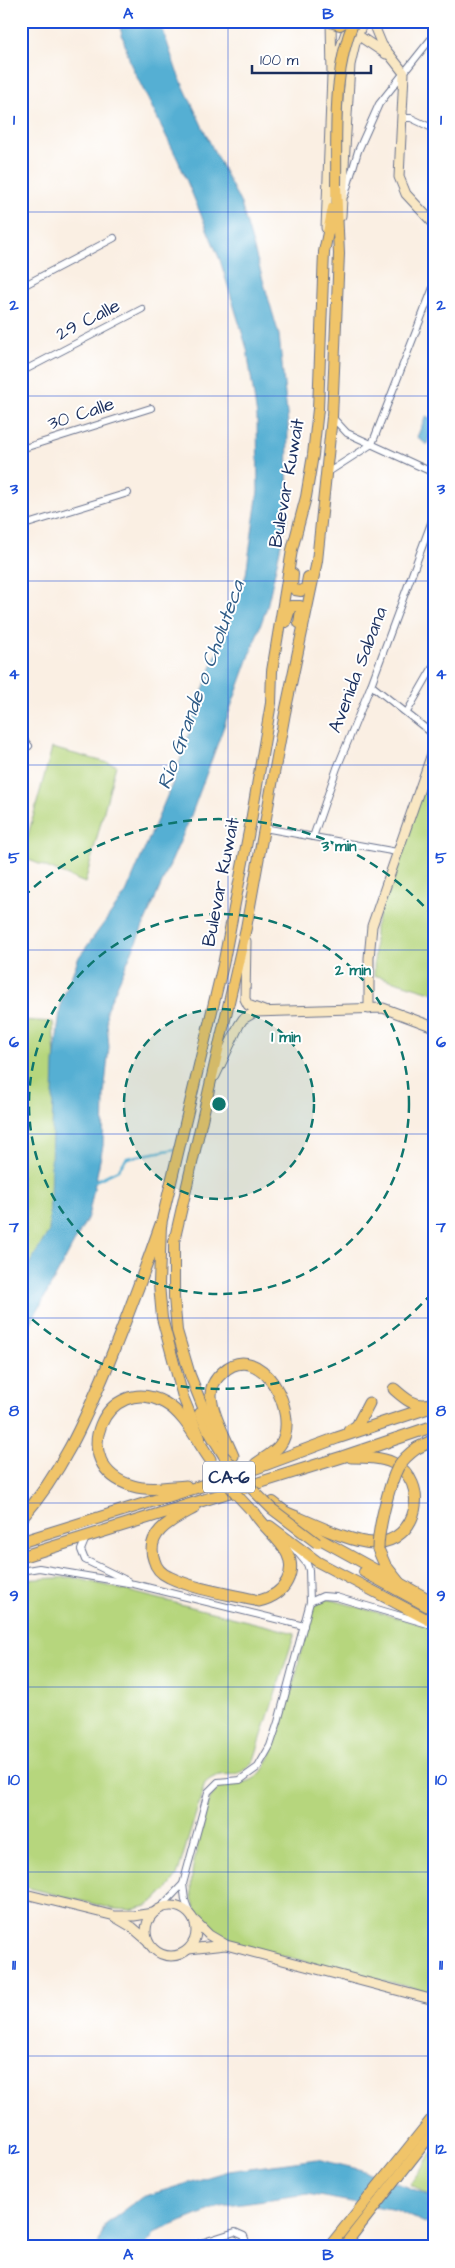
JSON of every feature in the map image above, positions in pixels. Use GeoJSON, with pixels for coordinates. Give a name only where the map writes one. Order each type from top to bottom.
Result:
{"type":"FeatureCollection","features":[{"type":"Feature","properties":{"kind":"highway"},"geometry":{"type":"LineString","coordinates":[[21,1519],[40,1498],[59,1469],[81,1426],[134,1303],[161,1224]]}},
{"type":"Feature","properties":{"kind":"highway"},"geometry":{"type":"LineString","coordinates":[[231,1457],[211,1395],[213,1385],[222,1372],[235,1365],[245,1364],[264,1371],[270,1378],[282,1403],[286,1426],[280,1446],[243,1473]]}},
{"type":"Feature","properties":{"kind":"highway"},"geometry":{"type":"LineString","coordinates":[[394,1389],[405,1398],[420,1406],[434,1404]]}},
{"type":"Feature","properties":{"kind":"highway"},"geometry":{"type":"LineString","coordinates":[[208,1484],[148,1488],[132,1486],[112,1475],[103,1464],[97,1451],[96,1437],[100,1423],[108,1411],[119,1402],[133,1397],[157,1399],[178,1414],[212,1462]]}},
{"type":"Feature","properties":{"kind":"highway"},"geometry":{"type":"LineString","coordinates":[[337,1438],[357,1426],[369,1403]]}},
{"type":"Feature","properties":{"kind":"highway","name":"CA-6"},"geometry":{"type":"LineString","coordinates":[[21,1542],[243,1473],[434,1404]]}},
{"type":"Feature","properties":{"kind":"highway","name":"CA-6"},"geometry":{"type":"LineString","coordinates":[[21,1557],[342,1457],[434,1426]]}},
{"type":"Feature","properties":{"kind":"highway"},"geometry":{"type":"LineString","coordinates":[[400,1584],[384,1565],[378,1550],[378,1533],[398,1468],[410,1453],[434,1440]]}},
{"type":"Feature","properties":{"kind":"highway"},"geometry":{"type":"LineString","coordinates":[[284,1512],[367,1543],[386,1542],[403,1531],[410,1524],[416,1505],[416,1495],[409,1477],[394,1464],[385,1460],[342,1457]]}},
{"type":"Feature","properties":{"kind":"highway"},"geometry":{"type":"LineString","coordinates":[[212,1498],[166,1524],[155,1536],[152,1543],[153,1559],[156,1566],[168,1577],[259,1601],[276,1594],[288,1579],[291,1560],[282,1544],[261,1524],[252,1511]]}},
{"type":"Feature","properties":{"kind":"main road"},"geometry":{"type":"LineString","coordinates":[[327,21],[340,25],[348,22]]}},
{"type":"Feature","properties":{"kind":"main road"},"geometry":{"type":"LineString","coordinates":[[339,254],[336,189],[339,79],[348,22]]}},
{"type":"Feature","properties":{"kind":"main road"},"geometry":{"type":"LineString","coordinates":[[324,252],[336,189]]}},
{"type":"Feature","properties":{"kind":"main road","name":"Bulevar Kuwait"},"geometry":{"type":"LineString","coordinates":[[324,252],[318,409],[306,497],[292,550],[272,671],[271,702],[251,821],[223,965],[161,1224],[159,1284],[162,1318],[183,1397],[212,1462],[236,1494],[252,1511],[288,1541],[318,1562],[434,1624]]}},
{"type":"Feature","properties":{"kind":"main road","name":"Bulevar Kuwait"},"geometry":{"type":"LineString","coordinates":[[231,1457],[208,1430],[193,1397],[190,1375],[177,1331],[174,1297],[174,1242],[190,1167],[212,1083],[246,928],[285,713],[311,598],[317,561],[320,518],[327,473],[332,418],[339,254]]}},
{"type":"Feature","properties":{"kind":"main road"},"geometry":{"type":"LineString","coordinates":[[306,497],[292,582],[295,590],[301,592],[306,588],[320,518]]}},
{"type":"Feature","properties":{"kind":"main road"},"geometry":{"type":"LineString","coordinates":[[271,702],[288,611],[291,606],[300,606],[301,610],[285,713]]}},
{"type":"Feature","properties":{"kind":"main road"},"geometry":{"type":"LineString","coordinates":[[231,1457],[273,1502],[320,1539],[434,1602]]}},
{"type":"Feature","properties":{"kind":"main road"},"geometry":{"type":"LineString","coordinates":[[231,1457],[247,1484],[272,1509],[316,1543],[384,1584],[434,1610]]}},
{"type":"Feature","properties":{"kind":"main road"},"geometry":{"type":"LineString","coordinates":[[298,1547],[434,1618]]}},
{"type":"Feature","properties":{"kind":"main road"},"geometry":{"type":"LineString","coordinates":[[344,2246],[409,2155],[434,2116]]}},
{"type":"Feature","properties":{"kind":"main road"},"geometry":{"type":"LineString","coordinates":[[332,2243],[409,2155],[434,2131]]}},
{"type":"Feature","properties":{"kind":"street","name":"Bulevar Kuwait"},"geometry":{"type":"LineString","coordinates":[[324,252],[332,75],[331,21]]}},
{"type":"Feature","properties":{"kind":"street","name":"Bulevar Kuwait"},"geometry":{"type":"LineString","coordinates":[[339,254],[350,65],[357,36],[363,21]]}},
{"type":"Feature","properties":{"kind":"street"},"geometry":{"type":"LineString","coordinates":[[372,21],[376,35],[390,57],[404,73],[398,177],[409,199],[434,224]]}},
{"type":"Feature","properties":{"kind":"street"},"geometry":{"type":"LineString","coordinates":[[348,22],[357,36],[390,57]]}},
{"type":"Feature","properties":{"kind":"street"},"geometry":{"type":"LineString","coordinates":[[332,75],[348,22]]}},
{"type":"Feature","properties":{"kind":"street"},"geometry":{"type":"LineString","coordinates":[[342,206],[368,125],[379,104],[433,39]]}},
{"type":"Feature","properties":{"kind":"street"},"geometry":{"type":"LineString","coordinates":[[401,118],[411,118],[434,129]]}},
{"type":"Feature","properties":{"kind":"street"},"geometry":{"type":"LineString","coordinates":[[21,287],[114,238]]}},
{"type":"Feature","properties":{"kind":"street"},"geometry":{"type":"LineString","coordinates":[[327,473],[372,444],[434,285]]}},
{"type":"Feature","properties":{"kind":"street","name":"29 Calle"},"geometry":{"type":"LineString","coordinates":[[21,372],[142,309]]}},
{"type":"Feature","properties":{"kind":"street","name":"30 Calle"},"geometry":{"type":"LineString","coordinates":[[21,449],[151,408]]}},
{"type":"Feature","properties":{"kind":"street"},"geometry":{"type":"LineString","coordinates":[[332,418],[347,433],[434,473]]}},
{"type":"Feature","properties":{"kind":"street"},"geometry":{"type":"LineString","coordinates":[[21,526],[128,493]]}},
{"type":"Feature","properties":{"kind":"street","name":"Avenida Sabana"},"geometry":{"type":"LineString","coordinates":[[313,837],[337,768],[371,685],[434,514]]}},
{"type":"Feature","properties":{"kind":"street"},"geometry":{"type":"LineString","coordinates":[[407,712],[434,665]]}},
{"type":"Feature","properties":{"kind":"street"},"geometry":{"type":"LineString","coordinates":[[371,685],[434,735]]}},
{"type":"Feature","properties":{"kind":"street"},"geometry":{"type":"LineString","coordinates":[[21,737],[29,746]]}},
{"type":"Feature","properties":{"kind":"street"},"geometry":{"type":"LineString","coordinates":[[370,1009],[369,958],[372,926],[434,748]]}},
{"type":"Feature","properties":{"kind":"street"},"geometry":{"type":"LineString","coordinates":[[264,828],[397,852]]}},
{"type":"Feature","properties":{"kind":"street"},"geometry":{"type":"LineString","coordinates":[[246,928],[245,999],[248,1005],[264,1011]]}},
{"type":"Feature","properties":{"kind":"street"},"geometry":{"type":"LineString","coordinates":[[212,1083],[239,1025],[248,1016],[264,1011],[390,1009],[434,1027]]}},
{"type":"Feature","properties":{"kind":"street"},"geometry":{"type":"LineString","coordinates":[[88,1536],[83,1542],[81,1550],[85,1560],[134,1584]]}},
{"type":"Feature","properties":{"kind":"street"},"geometry":{"type":"LineString","coordinates":[[189,1950],[196,1936],[185,1900],[183,1884],[210,1789],[218,1782],[240,1780],[258,1767],[265,1758],[278,1722],[310,1602],[309,1570],[288,1541]]}},
{"type":"Feature","properties":{"kind":"street"},"geometry":{"type":"LineString","coordinates":[[21,1571],[39,1568],[134,1584],[304,1626]]}},
{"type":"Feature","properties":{"kind":"street"},"geometry":{"type":"LineString","coordinates":[[310,1602],[323,1596],[336,1597],[434,1624]]}},
{"type":"Feature","properties":{"kind":"street"},"geometry":{"type":"LineString","coordinates":[[148,1940],[146,1928],[157,1911],[183,1884]]}},
{"type":"Feature","properties":{"kind":"street"},"geometry":{"type":"LineString","coordinates":[[21,1893],[114,1916],[134,1916],[176,1906],[192,1918],[209,1935],[226,1945],[434,2000]]}},
{"type":"Feature","properties":{"kind":"street"},"geometry":{"type":"LineString","coordinates":[[114,1916],[132,1926],[148,1940],[152,1947],[164,1955],[174,1956],[189,1950],[226,1945]]}},
{"type":"Feature","properties":{"kind":"street"},"geometry":{"type":"LineString","coordinates":[[188,2247],[235,2232],[244,2236],[248,2247]]}},
{"type":"Feature","properties":{"kind":"green space"},"geometry":{"type":"Polygon","coordinates":[[[52,748],[116,765],[85,883],[22,857],[52,748]]]}},
{"type":"Feature","properties":{"kind":"green space"},"geometry":{"type":"Polygon","coordinates":[[[424,785],[434,790],[434,993],[374,975],[375,927],[424,785]]]}},
{"type":"Feature","properties":{"kind":"green space"},"geometry":{"type":"Polygon","coordinates":[[[21,1020],[53,1022],[60,1164],[56,1216],[21,1306],[21,1020]]]}},
{"type":"Feature","properties":{"kind":"green space"},"geometry":{"type":"Polygon","coordinates":[[[72,1577],[295,1633],[254,1760],[241,1772],[218,1775],[205,1783],[177,1876],[166,1891],[147,1906],[131,1910],[114,1909],[21,1886],[21,1580],[72,1577]]]}},
{"type":"Feature","properties":{"kind":"green space"},"geometry":{"type":"Polygon","coordinates":[[[329,1599],[434,1628],[434,1993],[231,1943],[214,1933],[202,1921],[195,1908],[191,1879],[210,1799],[216,1791],[228,1784],[241,1783],[255,1778],[268,1761],[288,1705],[311,1608],[320,1601],[329,1599]]]}},
{"type":"Feature","properties":{"kind":"green space"},"geometry":{"type":"Polygon","coordinates":[[[434,2151],[434,2198],[410,2184],[434,2151]]]}},
{"type":"Feature","properties":{"kind":"water"},"geometry":{"type":"Polygon","coordinates":[[[118,21],[160,21],[177,72],[241,204],[279,335],[288,424],[287,518],[267,607],[238,688],[189,821],[106,1011],[109,1047],[104,1095],[103,1146],[88,1217],[21,1341],[21,1278],[49,1231],[54,1063],[61,1002],[79,957],[126,893],[173,782],[204,687],[246,575],[258,491],[257,417],[247,349],[220,260],[178,160],[131,65],[118,21]]]}},
{"type":"Feature","properties":{"kind":"water"},"geometry":{"type":"Polygon","coordinates":[[[426,416],[434,420],[427,445],[417,437],[426,416]]]}},
{"type":"Feature","properties":{"kind":"water"},"geometry":{"type":"Polygon","coordinates":[[[317,2159],[362,2170],[434,2197],[434,2227],[396,2210],[307,2194],[220,2206],[156,2232],[144,2247],[97,2247],[105,2225],[142,2197],[228,2171],[317,2159]]]}},
{"type":"Feature","properties":{"kind":"waterway"},"geometry":{"type":"LineString","coordinates":[[93,1182],[118,1170],[127,1158],[175,1149]]}},
{"type":"Feature","properties":{"kind":"water label","name":"Río Grande o Choluteca"},"geometry":{"type":"Point","coordinates":[201,685]}}]}
